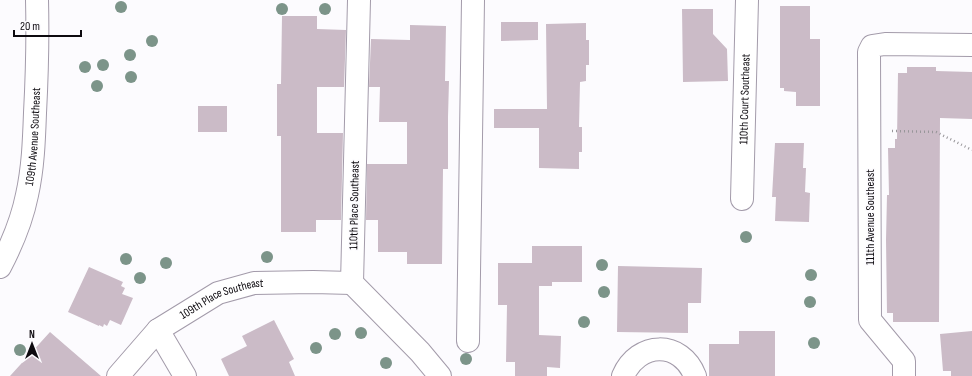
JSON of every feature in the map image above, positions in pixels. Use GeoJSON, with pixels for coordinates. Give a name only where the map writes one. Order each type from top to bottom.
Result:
{"type":"FeatureCollection","features":[{"type":"Feature","properties":{"kind":"street","name":"109th Avenue Southeast"},"geometry":{"type":"LineString","coordinates":[[0,267],[19,225],[27,196],[30,176],[33,154],[38,43],[37,0]]}},
{"type":"Feature","properties":{"kind":"street","name":"110th Place Southeast"},"geometry":{"type":"LineString","coordinates":[[352,283],[359,0]]}},
{"type":"Feature","properties":{"kind":"street"},"geometry":{"type":"LineString","coordinates":[[468,341],[473,0]]}},
{"type":"Feature","properties":{"kind":"street","name":"110th Court Southeast"},"geometry":{"type":"LineString","coordinates":[[742,199],[747,0]]}},
{"type":"Feature","properties":{"kind":"street","name":"111th Avenue Southeast"},"geometry":{"type":"LineString","coordinates":[[904,376],[904,361],[870,320],[869,52],[872,46],[885,44],[972,45]]}},
{"type":"Feature","properties":{"kind":"street","name":"109th Place Southeast"},"geometry":{"type":"LineString","coordinates":[[118,376],[158,330],[218,293],[254,283],[352,283]]}},
{"type":"Feature","properties":{"kind":"street"},"geometry":{"type":"LineString","coordinates":[[352,283],[420,352],[440,376]]}},
{"type":"Feature","properties":{"kind":"street"},"geometry":{"type":"LineString","coordinates":[[158,330],[184,376]]}},
{"type":"Feature","properties":{"kind":"street"},"geometry":{"type":"LineString","coordinates":[[623,376],[627,367],[635,358],[647,351],[659,349],[672,352],[683,358],[692,367],[695,376]]}},
{"type":"Feature","properties":{"kind":"path"},"geometry":{"type":"LineString","coordinates":[[869,131],[936,132],[972,150]]}},
{"type":"Feature","properties":{"kind":"building"},"geometry":{"type":"Polygon","coordinates":[[[780,6],[810,6],[810,39],[820,39],[820,106],[796,106],[796,92],[784,91],[784,88],[780,88],[780,6]]]}},
{"type":"Feature","properties":{"kind":"building"},"geometry":{"type":"Polygon","coordinates":[[[682,9],[713,9],[713,34],[727,49],[728,81],[683,82],[682,9]]]}},
{"type":"Feature","properties":{"kind":"building"},"geometry":{"type":"Polygon","coordinates":[[[282,16],[317,16],[317,29],[346,30],[344,87],[317,87],[317,133],[343,133],[341,220],[316,220],[316,232],[281,232],[281,136],[277,136],[277,84],[281,84],[282,16]]]}},
{"type":"Feature","properties":{"kind":"building"},"geometry":{"type":"Polygon","coordinates":[[[501,22],[538,22],[538,40],[501,41],[501,22]]]}},
{"type":"Feature","properties":{"kind":"building"},"geometry":{"type":"Polygon","coordinates":[[[586,23],[586,40],[589,40],[589,65],[586,65],[586,81],[580,82],[579,127],[582,127],[582,152],[579,152],[579,169],[539,168],[539,128],[494,128],[494,109],[547,109],[546,24],[586,23]]]}},
{"type":"Feature","properties":{"kind":"building"},"geometry":{"type":"Polygon","coordinates":[[[410,25],[446,26],[445,81],[449,81],[448,169],[443,169],[442,264],[407,264],[407,252],[378,252],[378,220],[366,220],[367,164],[407,164],[407,122],[379,122],[380,87],[369,87],[371,39],[410,40],[410,25]]]}},
{"type":"Feature","properties":{"kind":"building"},"geometry":{"type":"Polygon","coordinates":[[[907,67],[936,67],[936,71],[972,72],[972,119],[940,118],[939,322],[893,322],[893,313],[887,313],[886,240],[887,195],[889,195],[888,148],[895,148],[895,139],[897,139],[898,73],[907,73],[907,67]]]}},
{"type":"Feature","properties":{"kind":"building"},"geometry":{"type":"Polygon","coordinates":[[[198,106],[227,106],[227,132],[198,132],[198,106]]]}},
{"type":"Feature","properties":{"kind":"building"},"geometry":{"type":"Polygon","coordinates":[[[775,143],[804,143],[803,168],[806,168],[805,192],[810,193],[809,222],[775,221],[776,197],[772,197],[775,143]]]}},
{"type":"Feature","properties":{"kind":"building"},"geometry":{"type":"Polygon","coordinates":[[[532,246],[582,246],[582,282],[552,282],[552,286],[539,286],[539,335],[561,336],[560,368],[547,367],[547,376],[515,376],[515,362],[506,362],[507,305],[498,305],[498,263],[532,263],[532,246]]]}},
{"type":"Feature","properties":{"kind":"building"},"geometry":{"type":"Polygon","coordinates":[[[618,266],[702,268],[701,303],[688,303],[688,333],[617,332],[618,266]]]}},
{"type":"Feature","properties":{"kind":"building"},"geometry":{"type":"Polygon","coordinates":[[[89,267],[123,282],[121,286],[125,288],[122,294],[133,298],[121,325],[110,320],[107,326],[104,324],[103,327],[68,312],[89,267]]]}},
{"type":"Feature","properties":{"kind":"building"},"geometry":{"type":"Polygon","coordinates":[[[274,320],[294,359],[289,362],[295,376],[229,376],[221,359],[247,346],[242,336],[274,320]]]}},
{"type":"Feature","properties":{"kind":"building"},"geometry":{"type":"Polygon","coordinates":[[[739,331],[775,331],[775,376],[709,376],[709,344],[739,344],[739,331]]]}},
{"type":"Feature","properties":{"kind":"building"},"geometry":{"type":"Polygon","coordinates":[[[972,331],[972,376],[951,376],[951,371],[943,371],[940,334],[972,331]]]}},
{"type":"Feature","properties":{"kind":"building"},"geometry":{"type":"Polygon","coordinates":[[[50,332],[65,345],[101,376],[10,376],[50,332]]]}}]}
